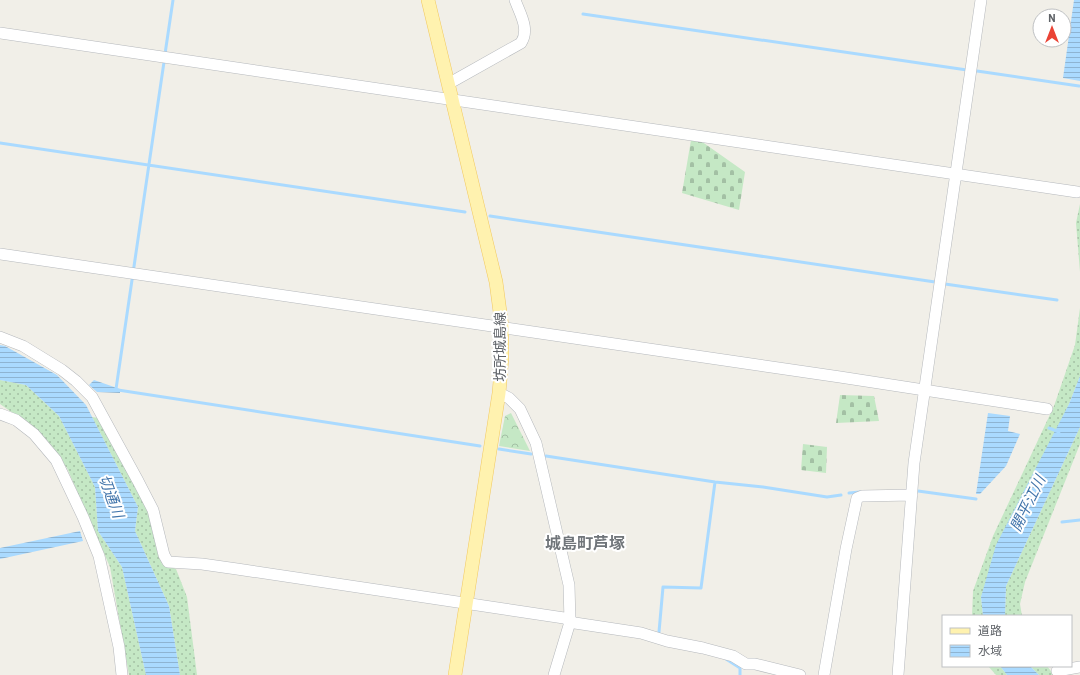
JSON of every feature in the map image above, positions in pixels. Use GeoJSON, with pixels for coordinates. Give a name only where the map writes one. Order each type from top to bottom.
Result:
{"type":"FeatureCollection","features":[{"type":"Feature","properties":{"kind":"main road","name":"坊所城島線"},"geometry":{"type":"LineString","coordinates":[[428,0],[496,282],[502,327],[502,358],[498,393],[455,675]]}},
{"type":"Feature","properties":{"kind":"street"},"geometry":{"type":"LineString","coordinates":[[448,84],[521,43],[525,36],[525,29],[515,0]]}},
{"type":"Feature","properties":{"kind":"street"},"geometry":{"type":"LineString","coordinates":[[898,675],[914,463],[982,0]]}},
{"type":"Feature","properties":{"kind":"street"},"geometry":{"type":"LineString","coordinates":[[0,33],[1077,192]]}},
{"type":"Feature","properties":{"kind":"street"},"geometry":{"type":"LineString","coordinates":[[0,254],[924,389],[1047,409]]}},
{"type":"Feature","properties":{"kind":"street"},"geometry":{"type":"LineString","coordinates":[[0,337],[22,346],[56,366],[76,381],[92,397],[153,510],[164,555],[168,562],[202,564],[564,618],[570,622],[641,633],[667,641],[733,656],[746,670],[755,664],[800,675]]}},
{"type":"Feature","properties":{"kind":"street"},"geometry":{"type":"LineString","coordinates":[[498,393],[509,398],[520,408],[536,443],[570,585],[570,622],[554,675]]}},
{"type":"Feature","properties":{"kind":"street"},"geometry":{"type":"LineString","coordinates":[[0,414],[16,420],[34,434],[56,460],[83,517],[99,556],[118,647],[122,675]]}},
{"type":"Feature","properties":{"kind":"street"},"geometry":{"type":"LineString","coordinates":[[824,675],[856,498],[862,496],[912,495]]}},
{"type":"Feature","properties":{"kind":"street"},"geometry":{"type":"LineString","coordinates":[[1057,671],[1080,667]]}},
{"type":"Feature","properties":{"kind":"green space"},"geometry":{"type":"Polygon","coordinates":[[[691,140],[701,141],[745,172],[739,210],[682,193],[691,140]]]}},
{"type":"Feature","properties":{"kind":"green space"},"geometry":{"type":"Polygon","coordinates":[[[1080,204],[1080,272],[1076,223],[1080,204]]]}},
{"type":"Feature","properties":{"kind":"green space"},"geometry":{"type":"Polygon","coordinates":[[[1080,308],[1080,376],[1069,404],[981,597],[983,615],[972,615],[973,591],[993,536],[1054,406],[1075,345],[1080,308]]]}},
{"type":"Feature","properties":{"kind":"green space"},"geometry":{"type":"Polygon","coordinates":[[[0,380],[26,385],[59,416],[95,487],[98,531],[122,567],[146,675],[129,675],[110,567],[67,468],[38,431],[0,404],[0,380]]]}},
{"type":"Feature","properties":{"kind":"green space"},"geometry":{"type":"Polygon","coordinates":[[[840,395],[874,396],[879,421],[836,423],[840,395]]]}},
{"type":"Feature","properties":{"kind":"green space"},"geometry":{"type":"Polygon","coordinates":[[[511,413],[530,451],[499,446],[505,416],[511,413]]]}},
{"type":"Feature","properties":{"kind":"green space"},"geometry":{"type":"Polygon","coordinates":[[[92,417],[99,418],[150,512],[162,564],[176,569],[187,597],[197,675],[180,675],[169,606],[135,531],[138,507],[92,417]]]}},
{"type":"Feature","properties":{"kind":"green space"},"geometry":{"type":"Polygon","coordinates":[[[1080,427],[1080,444],[1025,582],[1020,604],[1022,615],[1005,615],[1006,586],[1080,427]]]}},
{"type":"Feature","properties":{"kind":"green space"},"geometry":{"type":"Polygon","coordinates":[[[803,444],[827,447],[826,473],[801,470],[803,444]]]}},
{"type":"Feature","properties":{"kind":"green space"},"geometry":{"type":"Polygon","coordinates":[[[989,667],[1001,667],[1007,675],[996,675],[989,667]]]}},
{"type":"Feature","properties":{"kind":"green space"},"geometry":{"type":"Polygon","coordinates":[[[1031,667],[1048,667],[1054,675],[1039,675],[1031,667]]]}},
{"type":"Feature","properties":{"kind":"water"},"geometry":{"type":"Polygon","coordinates":[[[1074,0],[1080,0],[1080,81],[1063,78],[1067,48],[1072,48],[1072,14],[1074,0]]]}},
{"type":"Feature","properties":{"kind":"water","name":"切通川"},"geometry":{"type":"Polygon","coordinates":[[[0,345],[5,346],[57,375],[86,405],[138,507],[135,531],[169,606],[180,675],[146,675],[122,567],[98,531],[95,487],[59,416],[26,385],[0,380],[0,345]]]}},
{"type":"Feature","properties":{"kind":"water","name":"開平江川"},"geometry":{"type":"Polygon","coordinates":[[[1080,376],[1080,427],[1006,586],[1005,615],[983,615],[981,597],[996,545],[1069,404],[1080,376]]]}},
{"type":"Feature","properties":{"kind":"water"},"geometry":{"type":"Polygon","coordinates":[[[94,380],[120,389],[120,393],[97,392],[89,385],[94,380]]]}},
{"type":"Feature","properties":{"kind":"water"},"geometry":{"type":"Polygon","coordinates":[[[988,413],[1010,416],[1008,431],[1020,434],[1006,466],[980,494],[976,494],[988,413]]]}},
{"type":"Feature","properties":{"kind":"water"},"geometry":{"type":"Polygon","coordinates":[[[80,531],[83,541],[0,559],[0,548],[80,531]]]}},
{"type":"Feature","properties":{"kind":"water"},"geometry":{"type":"Polygon","coordinates":[[[1001,667],[1031,667],[1039,675],[1007,675],[1001,667]]]}},
{"type":"Feature","properties":{"kind":"waterway"},"geometry":{"type":"LineString","coordinates":[[165,54],[173,0]]}},
{"type":"Feature","properties":{"kind":"waterway"},"geometry":{"type":"LineString","coordinates":[[583,14],[967,70]]}},
{"type":"Feature","properties":{"kind":"waterway"},"geometry":{"type":"LineString","coordinates":[[115,389],[164,62]]}},
{"type":"Feature","properties":{"kind":"waterway"},"geometry":{"type":"LineString","coordinates":[[977,71],[1079,86]]}},
{"type":"Feature","properties":{"kind":"waterway"},"geometry":{"type":"LineString","coordinates":[[0,143],[465,212]]}},
{"type":"Feature","properties":{"kind":"waterway"},"geometry":{"type":"LineString","coordinates":[[490,216],[935,282]]}},
{"type":"Feature","properties":{"kind":"waterway"},"geometry":{"type":"LineString","coordinates":[[945,284],[1057,300]]}},
{"type":"Feature","properties":{"kind":"waterway"},"geometry":{"type":"LineString","coordinates":[[118,390],[480,446]]}},
{"type":"Feature","properties":{"kind":"waterway"},"geometry":{"type":"LineString","coordinates":[[1049,428],[1059,432]]}},
{"type":"Feature","properties":{"kind":"waterway"},"geometry":{"type":"LineString","coordinates":[[499,449],[531,454]]}},
{"type":"Feature","properties":{"kind":"waterway"},"geometry":{"type":"LineString","coordinates":[[546,456],[715,482],[763,487],[827,497],[841,495]]}},
{"type":"Feature","properties":{"kind":"waterway"},"geometry":{"type":"LineString","coordinates":[[659,632],[663,587],[701,588],[715,482]]}},
{"type":"Feature","properties":{"kind":"waterway"},"geometry":{"type":"LineString","coordinates":[[918,491],[976,499]]}},
{"type":"Feature","properties":{"kind":"waterway"},"geometry":{"type":"LineString","coordinates":[[849,493],[860,492]]}},
{"type":"Feature","properties":{"kind":"waterway"},"geometry":{"type":"LineString","coordinates":[[1062,522],[1080,520]]}},
{"type":"Feature","properties":{"kind":"waterway"},"geometry":{"type":"LineString","coordinates":[[726,659],[740,668],[740,675]]}},
{"type":"Feature","properties":{"kind":"district","name":"城島町芦塚"},"geometry":{"type":"Point","coordinates":[585,542]}}]}
